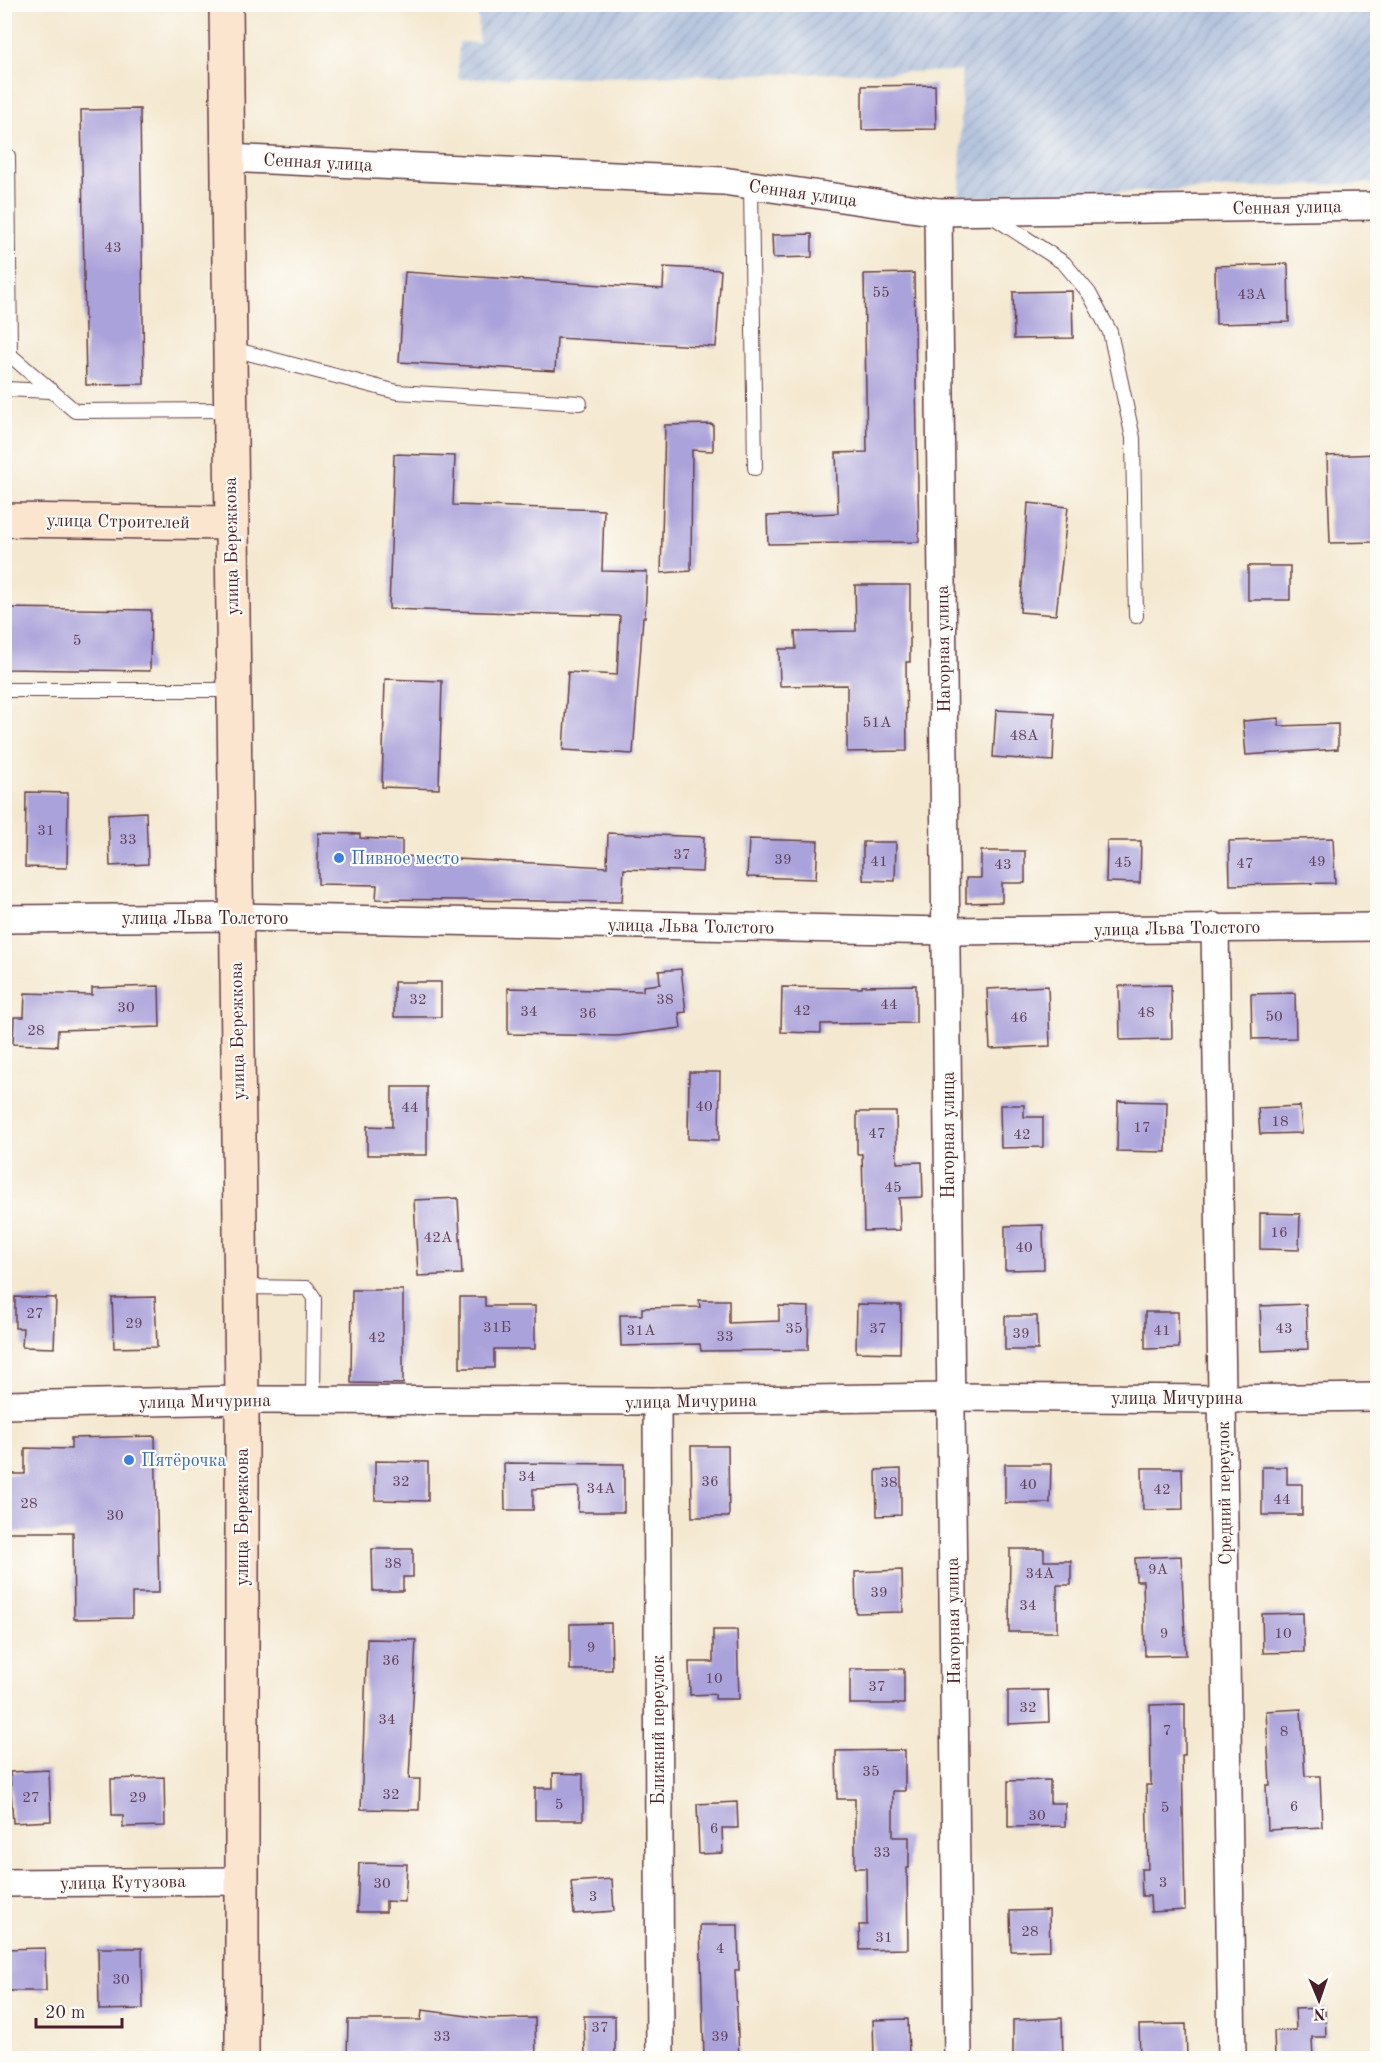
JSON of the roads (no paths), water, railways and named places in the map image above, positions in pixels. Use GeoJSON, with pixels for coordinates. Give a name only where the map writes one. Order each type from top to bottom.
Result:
{"type":"FeatureCollection","features":[{"type":"Feature","properties":{"kind":"street","name":"улица Бережкова"},"geometry":{"type":"LineString","coordinates":[[226,4],[242,1400],[242,2058]]}},
{"type":"Feature","properties":{"kind":"street","name":"Сенная улица"},"geometry":{"type":"LineString","coordinates":[[227,158],[723,182],[938,212],[1377,206]]}},
{"type":"Feature","properties":{"kind":"street","name":"Нагорная улица"},"geometry":{"type":"LineString","coordinates":[[938,212],[958,2058]]}},
{"type":"Feature","properties":{"kind":"street","name":"улица Строителей"},"geometry":{"type":"LineString","coordinates":[[4,520],[231,523]]}},
{"type":"Feature","properties":{"kind":"street","name":"улица Льва Толстого"},"geometry":{"type":"LineString","coordinates":[[4,919],[236,918],[946,931],[1377,927]]}},
{"type":"Feature","properties":{"kind":"street","name":"Средний переулок"},"geometry":{"type":"LineString","coordinates":[[1215,927],[1232,2058]]}},
{"type":"Feature","properties":{"kind":"street","name":"улица Мичурина"},"geometry":{"type":"LineString","coordinates":[[4,1405],[242,1400],[657,1401],[950,1397],[1223,1399],[1377,1397]]}},
{"type":"Feature","properties":{"kind":"street","name":"Ближний переулок"},"geometry":{"type":"LineString","coordinates":[[657,1401],[660,2058]]}},
{"type":"Feature","properties":{"kind":"street","name":"улица Кутузова"},"geometry":{"type":"LineString","coordinates":[[4,1883],[242,1881]]}},
{"type":"Feature","properties":{"kind":"lane"},"geometry":{"type":"LineString","coordinates":[[8,156],[7,355],[75,411],[230,410]]}},
{"type":"Feature","properties":{"kind":"lane"},"geometry":{"type":"LineString","coordinates":[[751,185],[755,468]]}},
{"type":"Feature","properties":{"kind":"lane"},"geometry":{"type":"LineString","coordinates":[[985,211],[1065,263],[1089,292],[1110,332],[1133,438],[1136,616]]}},
{"type":"Feature","properties":{"kind":"lane"},"geometry":{"type":"LineString","coordinates":[[229,348],[397,392],[580,403]]}},
{"type":"Feature","properties":{"kind":"lane"},"geometry":{"type":"LineString","coordinates":[[4,390],[51,391]]}},
{"type":"Feature","properties":{"kind":"lane"},"geometry":{"type":"LineString","coordinates":[[4,690],[233,690]]}},
{"type":"Feature","properties":{"kind":"lane"},"geometry":{"type":"LineString","coordinates":[[241,1287],[307,1288],[314,1298],[313,1401]]}},
{"type":"Feature","properties":{"kind":"place","name":"Пивное место"},"geometry":{"type":"Point","coordinates":[339,858]}},
{"type":"Feature","properties":{"kind":"place","name":"Пятёрочка"},"geometry":{"type":"Point","coordinates":[129,1460]}}]}
